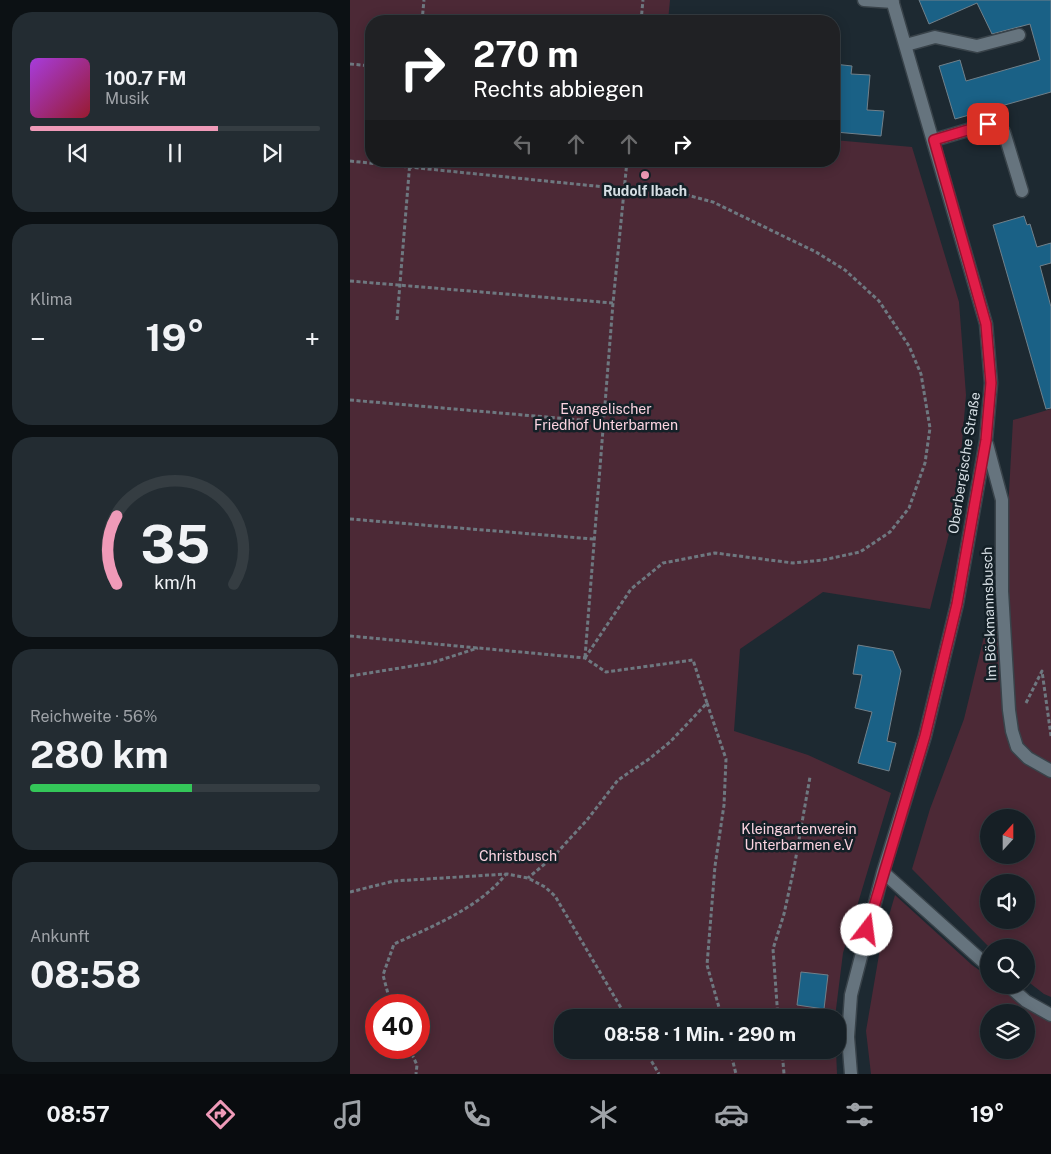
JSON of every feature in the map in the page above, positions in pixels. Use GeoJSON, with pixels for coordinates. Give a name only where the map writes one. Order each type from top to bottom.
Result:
{"type":"FeatureCollection","features":[{"type":"Feature","properties":{"kind":"street","name":"Oberbergische Straße"},"geometry":{"type":"LineString","coordinates":[[851,1074],[848,1037],[851,996],[883,872],[925,736],[954,614],[986,440],[991,383],[986,324],[892,1],[864,0]]}},
{"type":"Feature","properties":{"kind":"street"},"geometry":{"type":"LineString","coordinates":[[906,44],[935,37],[977,46],[1019,35]]}},
{"type":"Feature","properties":{"kind":"street"},"geometry":{"type":"LineString","coordinates":[[934,140],[988,124],[996,126],[1004,132],[1022,191]]}},
{"type":"Feature","properties":{"kind":"street","name":"Im Böckmannsbusch"},"geometry":{"type":"LineString","coordinates":[[986,440],[1002,500],[1002,591],[1012,731],[1018,746],[1028,758],[1051,771]]}},
{"type":"Feature","properties":{"kind":"street"},"geometry":{"type":"LineString","coordinates":[[883,872],[980,959]]}},
{"type":"Feature","properties":{"kind":"street"},"geometry":{"type":"LineString","coordinates":[[1018,994],[1026,1001],[1051,1015]]}},
{"type":"Feature","properties":{"kind":"path"},"geometry":{"type":"LineString","coordinates":[[423,15],[424,0]]}},
{"type":"Feature","properties":{"kind":"path"},"geometry":{"type":"LineString","coordinates":[[642,15],[643,0]]}},
{"type":"Feature","properties":{"kind":"path"},"geometry":{"type":"LineString","coordinates":[[350,64],[365,65]]}},
{"type":"Feature","properties":{"kind":"path"},"geometry":{"type":"LineString","coordinates":[[350,161],[365,162]]}},
{"type":"Feature","properties":{"kind":"path"},"geometry":{"type":"LineString","coordinates":[[397,320],[410,167],[624,188],[657,187],[713,202],[816,252],[845,270],[879,301],[909,346],[921,374],[930,428],[925,463],[909,508],[890,532],[860,552],[823,560],[793,563],[715,553],[663,564],[631,589],[585,658]]}},
{"type":"Feature","properties":{"kind":"path"},"geometry":{"type":"LineString","coordinates":[[585,658],[593,539],[626,167]]}},
{"type":"Feature","properties":{"kind":"path"},"geometry":{"type":"LineString","coordinates":[[350,281],[613,303]]}},
{"type":"Feature","properties":{"kind":"path"},"geometry":{"type":"LineString","coordinates":[[350,400],[604,422]]}},
{"type":"Feature","properties":{"kind":"path"},"geometry":{"type":"LineString","coordinates":[[350,518],[593,539]]}},
{"type":"Feature","properties":{"kind":"path"},"geometry":{"type":"LineString","coordinates":[[350,636],[585,658],[606,672],[694,660],[706,703],[726,759],[724,805],[715,866],[707,964],[720,1009]]}},
{"type":"Feature","properties":{"kind":"path"},"geometry":{"type":"LineString","coordinates":[[350,676],[431,663],[481,647]]}},
{"type":"Feature","properties":{"kind":"path"},"geometry":{"type":"LineString","coordinates":[[1025,705],[1042,671],[1051,736]]}},
{"type":"Feature","properties":{"kind":"path"},"geometry":{"type":"LineString","coordinates":[[528,878],[553,857],[587,820],[618,780],[670,742],[706,703]]}},
{"type":"Feature","properties":{"kind":"path"},"geometry":{"type":"LineString","coordinates":[[777,1009],[773,949],[784,914],[794,868],[810,776]]}},
{"type":"Feature","properties":{"kind":"path"},"geometry":{"type":"LineString","coordinates":[[388,994],[384,975],[394,944],[465,908],[495,888],[507,874]]}},
{"type":"Feature","properties":{"kind":"path"},"geometry":{"type":"LineString","coordinates":[[350,892],[394,881],[507,874],[528,878],[555,896],[622,1009]]}},
{"type":"Feature","properties":{"kind":"path"},"geometry":{"type":"LineString","coordinates":[[415,1059],[418,1065],[416,1074]]}},
{"type":"Feature","properties":{"kind":"path"},"geometry":{"type":"LineString","coordinates":[[650,1059],[659,1074]]}},
{"type":"Feature","properties":{"kind":"path"},"geometry":{"type":"LineString","coordinates":[[732,1059],[736,1074]]}},
{"type":"Feature","properties":{"kind":"path"},"geometry":{"type":"LineString","coordinates":[[783,1059],[784,1074]]}},
{"type":"Feature","properties":{"kind":"green space","name":"Evangelischer Friedhof Unterbarmen"},"geometry":{"type":"Polygon","coordinates":[[[350,0],[670,0],[669,15],[365,15],[365,167],[840,167],[840,141],[912,147],[959,302],[966,395],[957,502],[930,609],[823,592],[740,649],[734,731],[808,755],[891,793],[843,953],[836,1009],[554,1009],[554,1059],[836,1059],[837,1074],[350,1074],[350,0]]]}},
{"type":"Feature","properties":{"kind":"green space"},"geometry":{"type":"Polygon","coordinates":[[[1051,409],[1051,997],[1035,987],[1035,939],[981,939],[912,869],[930,809],[964,719],[1006,546],[1013,420],[1051,409]]]}},
{"type":"Feature","properties":{"kind":"green space"},"geometry":{"type":"Polygon","coordinates":[[[895,895],[980,971],[980,994],[1013,994],[1028,1004],[980,1004],[980,1059],[1035,1059],[1035,1009],[1051,1020],[1051,1074],[871,1074],[866,1031],[881,943],[895,895]]]}},
{"type":"Feature","properties":{"kind":"building"},"geometry":{"type":"Polygon","coordinates":[[[919,0],[1051,0],[1051,92],[955,119],[939,66],[960,60],[966,81],[1040,60],[1030,24],[992,34],[977,3],[929,24],[919,0]]]}},
{"type":"Feature","properties":{"kind":"building"},"geometry":{"type":"Polygon","coordinates":[[[840,65],[852,66],[851,74],[870,75],[867,110],[884,111],[881,136],[840,132],[840,65]]]}},
{"type":"Feature","properties":{"kind":"building"},"geometry":{"type":"Polygon","coordinates":[[[1024,216],[1027,225],[1030,224],[1037,247],[1051,243],[1051,263],[1040,266],[1051,307],[1051,408],[1046,409],[993,225],[1024,216]]]}},
{"type":"Feature","properties":{"kind":"building"},"geometry":{"type":"Polygon","coordinates":[[[858,645],[893,651],[901,671],[887,741],[896,743],[889,771],[858,763],[872,712],[855,708],[862,675],[853,674],[858,645]]]}},
{"type":"Feature","properties":{"kind":"building"},"geometry":{"type":"Polygon","coordinates":[[[801,972],[828,975],[824,1009],[797,1005],[801,972]]]}},
{"type":"Feature","properties":{"kind":"place","name":"Rudolf Ibach"},"geometry":{"type":"Point","coordinates":[645,175]}},
{"type":"Feature","properties":{"kind":"route"},"geometry":{"type":"LineString","coordinates":[[867,930],[925,736],[957,604],[986,440],[991,383],[986,324],[934,140],[988,124]]}},
{"type":"Feature","properties":{"kind":"park label","name":"Kleingartenverein Unterbarmen e.V"},"geometry":{"type":"Point","coordinates":[799,838]}},
{"type":"Feature","properties":{"kind":"park label","name":"Christbusch"},"geometry":{"type":"Point","coordinates":[518,856]}}]}
